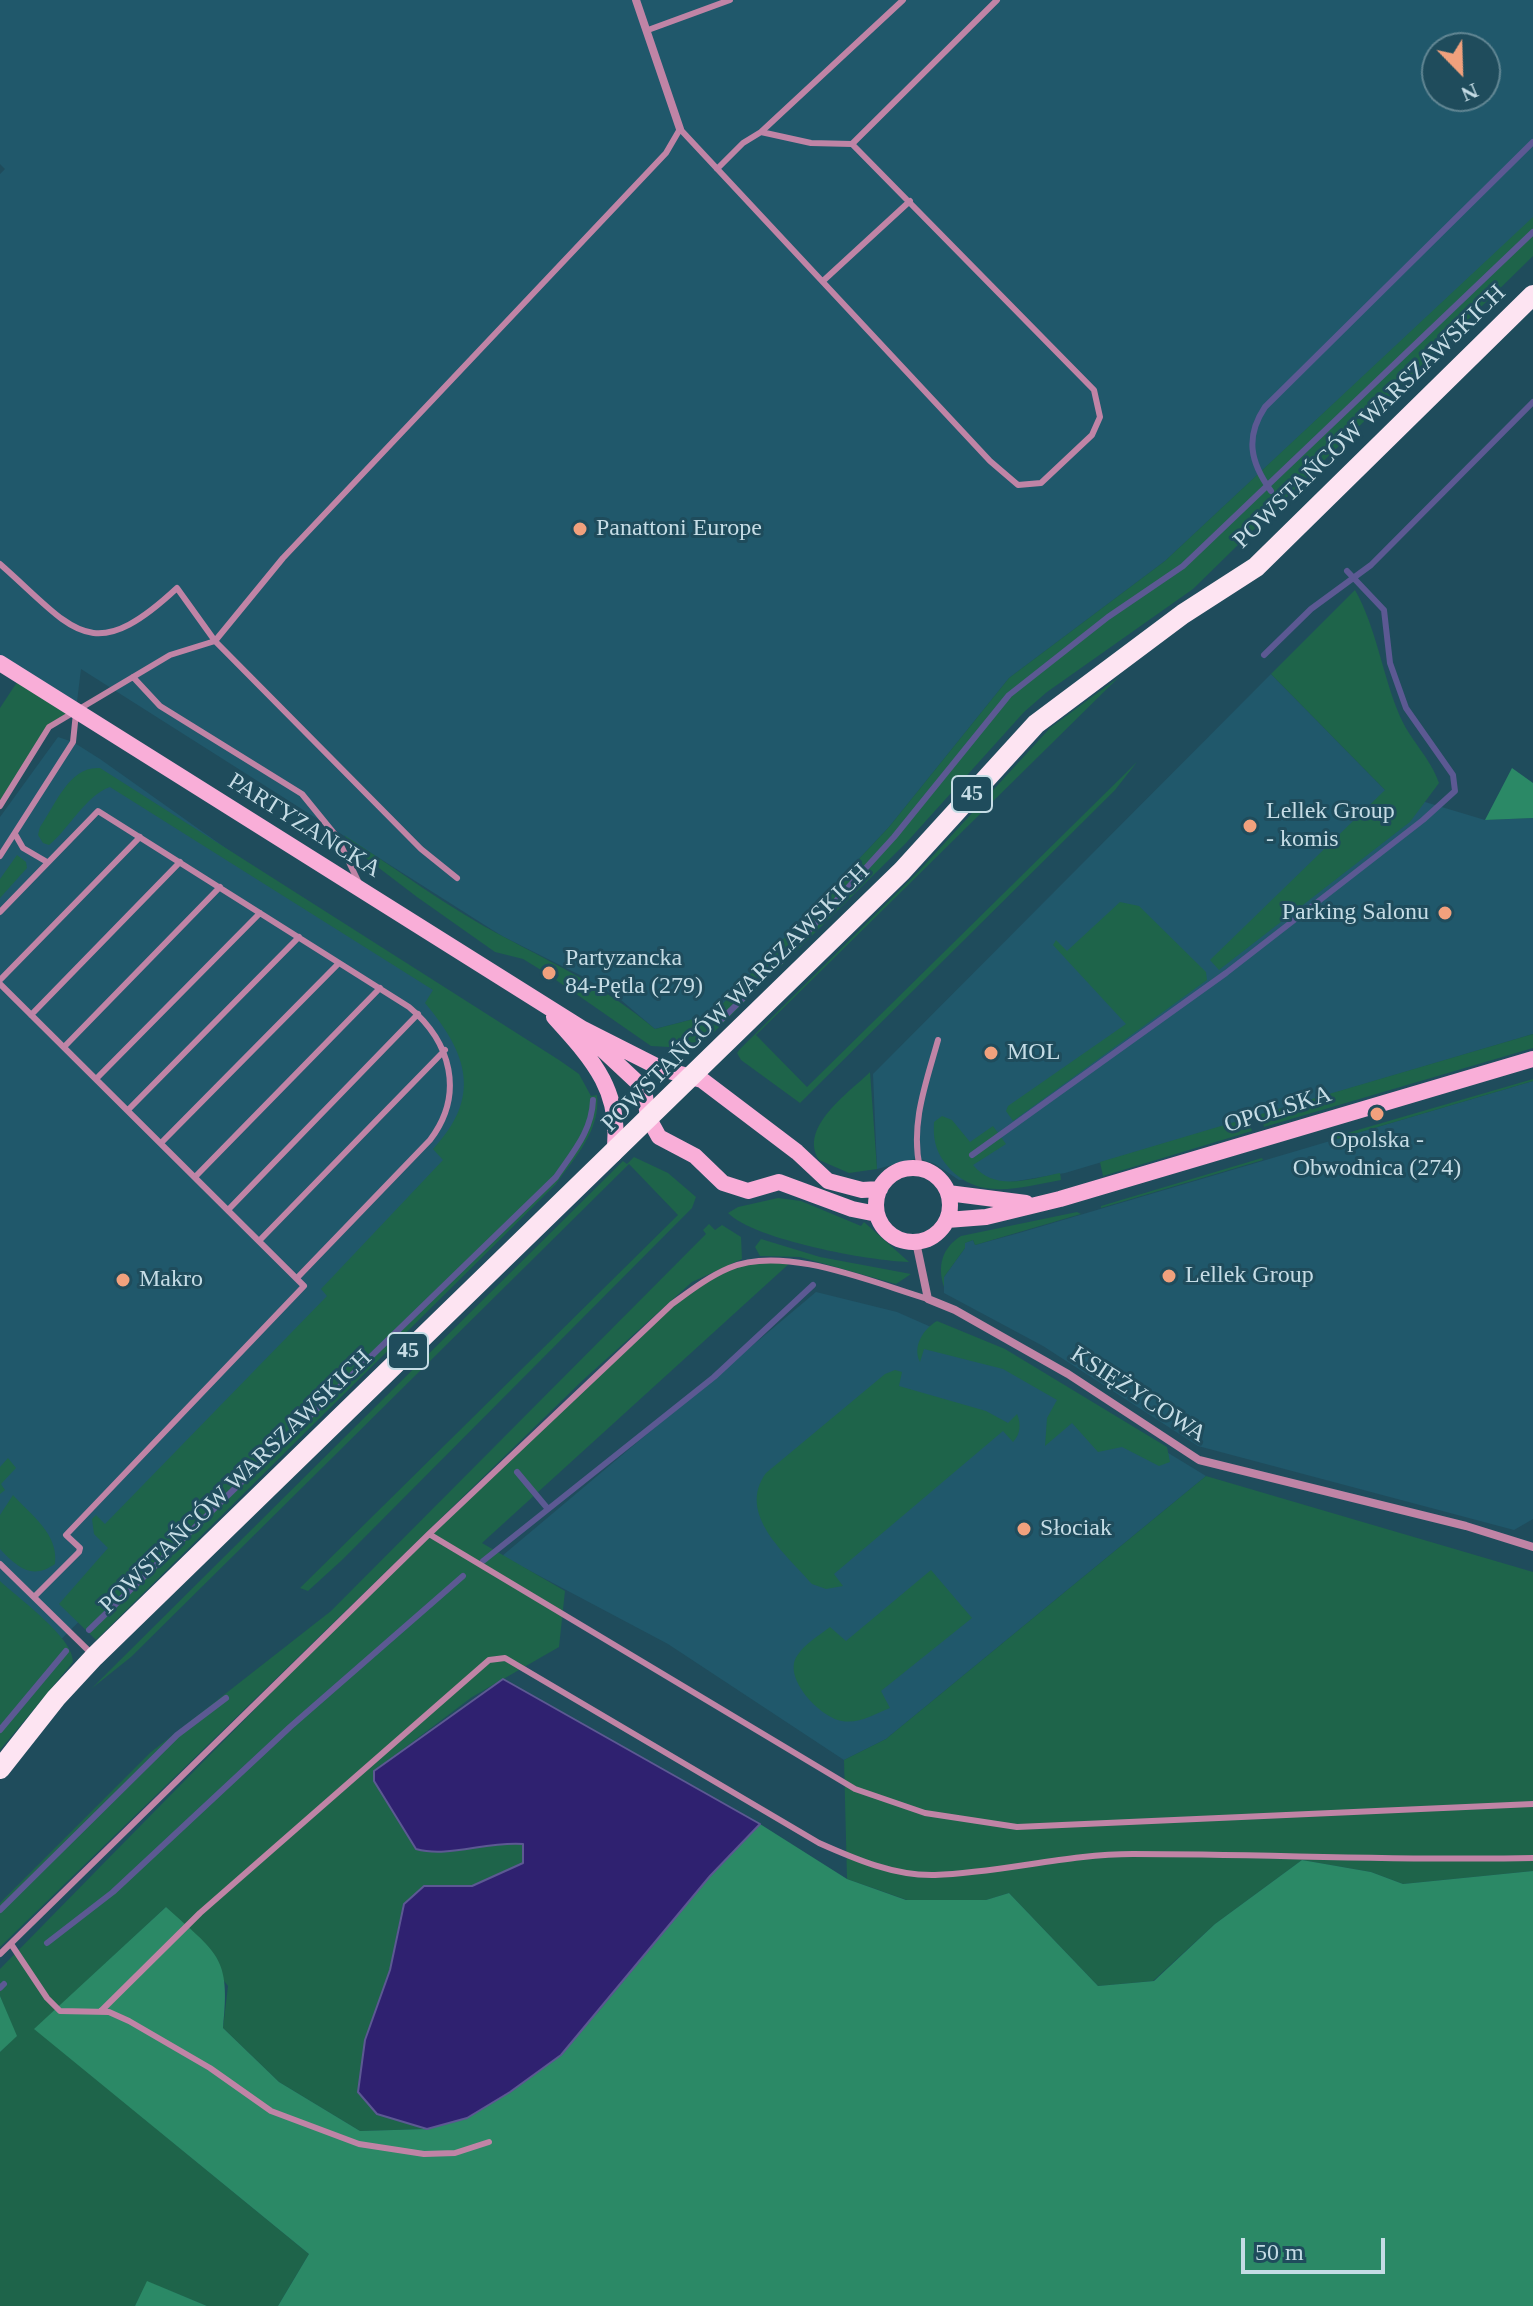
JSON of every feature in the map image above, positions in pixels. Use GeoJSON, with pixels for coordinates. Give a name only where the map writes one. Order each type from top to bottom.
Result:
{"type":"FeatureCollection","features":[{"type":"Feature","properties":{"kind":"main road","name":"POWSTAŃCÓW WARSZAWSKICH"},"geometry":{"type":"LineString","coordinates":[[0,1769],[56,1698],[94,1657],[614,1154],[646,1106],[689,1076],[902,871],[1036,724],[1183,614],[1256,567],[1533,295]]}},
{"type":"Feature","properties":{"kind":"street"},"geometry":{"type":"LineString","coordinates":[[636,0],[680,129]]}},
{"type":"Feature","properties":{"kind":"street","name":"PARTYZANCKA"},"geometry":{"type":"LineString","coordinates":[[0,663],[583,1029],[631,1055],[716,1089],[828,1181],[862,1190],[880,1189]]}},
{"type":"Feature","properties":{"kind":"street"},"geometry":{"type":"LineString","coordinates":[[540,1001],[589,1059],[611,1093],[614,1154]]}},
{"type":"Feature","properties":{"kind":"street","name":"PARTYZANCKA"},"geometry":{"type":"LineString","coordinates":[[583,1029],[637,1082],[659,1137],[695,1156],[732,1188],[758,1190],[779,1182],[852,1209],[877,1214]]}},
{"type":"Feature","properties":{"kind":"street","name":"OPOLSKA"},"geometry":{"type":"LineString","coordinates":[[947,1220],[986,1217],[1035,1204],[1533,1059]]}},
{"type":"Feature","properties":{"kind":"street"},"geometry":{"type":"LineString","coordinates":[[920,1169],[937,1177],[948,1193],[947,1220],[935,1235],[916,1242],[888,1232],[877,1214],[880,1189],[893,1174],[920,1169]]}},
{"type":"Feature","properties":{"kind":"street","name":"OPOLSKA"},"geometry":{"type":"LineString","coordinates":[[948,1193],[1035,1204]]}},
{"type":"Feature","properties":{"kind":"street"},"geometry":{"type":"LineString","coordinates":[[916,1242],[928,1299]]}},
{"type":"Feature","properties":{"kind":"street","name":"KSIĘŻYCOWA"},"geometry":{"type":"LineString","coordinates":[[928,1299],[955,1310],[1068,1374],[1199,1460],[1466,1526],[1533,1547]]}},
{"type":"Feature","properties":{"kind":"lane"},"geometry":{"type":"LineString","coordinates":[[648,30],[730,0]]}},
{"type":"Feature","properties":{"kind":"lane"},"geometry":{"type":"LineString","coordinates":[[717,169],[903,0]]}},
{"type":"Feature","properties":{"kind":"lane"},"geometry":{"type":"LineString","coordinates":[[852,144],[997,0]]}},
{"type":"Feature","properties":{"kind":"lane"},"geometry":{"type":"LineString","coordinates":[[0,806],[49,727],[170,655],[215,641],[283,558],[666,153],[680,129],[990,461],[1018,485],[1041,483],[1092,435],[1100,417],[1094,390],[852,144],[811,143],[761,132]]}},
{"type":"Feature","properties":{"kind":"lane"},"geometry":{"type":"LineString","coordinates":[[823,281],[910,201]]}},
{"type":"Feature","properties":{"kind":"lane"},"geometry":{"type":"LineString","coordinates":[[0,564],[77,632],[114,634],[153,611],[177,588],[215,641],[421,849],[457,878]]}},
{"type":"Feature","properties":{"kind":"lane"},"geometry":{"type":"LineString","coordinates":[[133,677],[160,706],[302,794],[337,837],[363,891]]}},
{"type":"Feature","properties":{"kind":"lane"},"geometry":{"type":"LineString","coordinates":[[0,856],[73,742],[76,710]]}},
{"type":"Feature","properties":{"kind":"lane"},"geometry":{"type":"LineString","coordinates":[[0,912],[94,811],[220,887],[418,1014],[445,1050],[450,1100],[443,1123],[297,1278]]}},
{"type":"Feature","properties":{"kind":"lane"},"geometry":{"type":"LineString","coordinates":[[15,833],[23,848],[47,862]]}},
{"type":"Feature","properties":{"kind":"lane"},"geometry":{"type":"LineString","coordinates":[[34,1597],[79,1552],[80,1548],[66,1535],[304,1286],[0,982],[140,837]]}},
{"type":"Feature","properties":{"kind":"lane"},"geometry":{"type":"LineString","coordinates":[[31,1015],[180,862]]}},
{"type":"Feature","properties":{"kind":"lane"},"geometry":{"type":"LineString","coordinates":[[64,1047],[220,887]]}},
{"type":"Feature","properties":{"kind":"lane"},"geometry":{"type":"LineString","coordinates":[[96,1079],[260,913]]}},
{"type":"Feature","properties":{"kind":"lane"},"geometry":{"type":"LineString","coordinates":[[128,1110],[299,937]]}},
{"type":"Feature","properties":{"kind":"lane"},"geometry":{"type":"LineString","coordinates":[[161,1143],[339,963]]}},
{"type":"Feature","properties":{"kind":"lane"},"geometry":{"type":"LineString","coordinates":[[195,1177],[380,988]]}},
{"type":"Feature","properties":{"kind":"lane"},"geometry":{"type":"LineString","coordinates":[[228,1210],[418,1014]]}},
{"type":"Feature","properties":{"kind":"lane"},"geometry":{"type":"LineString","coordinates":[[920,1169],[916,1139],[919,1107],[938,1040]]}},
{"type":"Feature","properties":{"kind":"lane"},"geometry":{"type":"LineString","coordinates":[[259,1241],[445,1050]]}},
{"type":"Feature","properties":{"kind":"lane"},"geometry":{"type":"LineString","coordinates":[[0,1954],[429,1534],[672,1304],[731,1267],[752,1262],[791,1262],[928,1299]]}},
{"type":"Feature","properties":{"kind":"lane"},"geometry":{"type":"LineString","coordinates":[[429,1534],[855,1789],[925,1813],[1017,1827],[1533,1804]]}},
{"type":"Feature","properties":{"kind":"lane"},"geometry":{"type":"LineString","coordinates":[[0,1564],[94,1657]]}},
{"type":"Feature","properties":{"kind":"lane"},"geometry":{"type":"LineString","coordinates":[[101,2011],[200,1913],[489,1660],[505,1658],[819,1843],[863,1862],[892,1869],[934,1875],[1130,1854],[1370,1860],[1533,1858]]}},
{"type":"Feature","properties":{"kind":"lane"},"geometry":{"type":"LineString","coordinates":[[11,1944],[47,1998],[60,2011],[101,2011],[129,2021],[210,2068],[271,2111],[359,2144],[424,2154],[455,2153],[489,2142]]}},
{"type":"Feature","properties":{"kind":"shaded area"},"geometry":{"type":"Polygon","coordinates":[[[0,0],[1533,0],[1533,218],[1165,561],[1009,678],[889,827],[713,1014],[655,1029],[621,1000],[582,976],[502,936],[81,669],[76,710],[0,663],[0,174],[5,169],[0,164],[0,0]]]}},
{"type":"Feature","properties":{"kind":"shaded area"},"geometry":{"type":"Polygon","coordinates":[[[1271,674],[1385,790],[1485,820],[1533,818],[1533,1034],[1065,1173],[1005,1183],[985,1178],[959,1180],[935,1164],[918,1158],[877,1169],[873,1074],[1271,674]]]}},
{"type":"Feature","properties":{"kind":"shaded area"},"geometry":{"type":"Polygon","coordinates":[[[58,737],[73,742],[100,759],[289,893],[483,1018],[475,1228],[0,1700],[0,817],[58,737]]]}},
{"type":"Feature","properties":{"kind":"shaded area"},"geometry":{"type":"Polygon","coordinates":[[[1533,1081],[1533,1519],[1514,1530],[1198,1446],[1043,1346],[944,1293],[944,1277],[965,1248],[964,1243],[973,1240],[975,1245],[1019,1233],[1533,1081]]]}},
{"type":"Feature","properties":{"kind":"shaded area"},"geometry":{"type":"Polygon","coordinates":[[[816,1292],[897,1312],[1042,1376],[1206,1476],[886,1739],[844,1760],[668,1644],[502,1556],[816,1292]]]}},
{"type":"Feature","properties":{"kind":"shaded area"},"geometry":{"type":"Polygon","coordinates":[[[503,1679],[760,1824],[710,1876],[561,2055],[467,2118],[427,2129],[377,2114],[358,2092],[365,2040],[390,1970],[404,1904],[424,1886],[472,1886],[523,1863],[523,1844],[441,1852],[416,1849],[374,1781],[374,1771],[503,1679]]]}},
{"type":"Feature","properties":{"kind":"green space"},"geometry":{"type":"Polygon","coordinates":[[[1533,217],[1533,256],[1193,589],[1047,692],[1024,712],[906,843],[706,1040],[669,1047],[651,1046],[556,980],[559,975],[545,967],[541,970],[523,959],[495,952],[358,852],[344,835],[463,914],[601,990],[655,1029],[713,1014],[889,827],[1009,678],[1165,561],[1533,217]]]}},
{"type":"Feature","properties":{"kind":"green space"},"geometry":{"type":"Polygon","coordinates":[[[1355,590],[1368,619],[1399,714],[1439,783],[1410,822],[1219,970],[1210,960],[1385,790],[1271,674],[1355,590]]]}},
{"type":"Feature","properties":{"kind":"green space"},"geometry":{"type":"Polygon","coordinates":[[[21,676],[76,710],[49,727],[0,806],[0,708],[21,676]]]}},
{"type":"Feature","properties":{"kind":"green space"},"geometry":{"type":"Polygon","coordinates":[[[1119,677],[756,1035],[807,1087],[1137,762],[1115,790],[800,1103],[741,1060],[737,1053],[740,1049],[918,872],[1050,728],[1119,677]]]}},
{"type":"Feature","properties":{"kind":"green space"},"geometry":{"type":"Polygon","coordinates":[[[100,768],[559,1060],[579,1074],[591,1096],[597,1095],[597,1108],[591,1131],[556,1184],[96,1640],[59,1604],[108,1548],[94,1534],[92,1519],[96,1515],[105,1524],[327,1296],[321,1289],[443,1160],[433,1149],[458,1111],[464,1076],[451,1040],[425,1003],[433,990],[110,787],[93,797],[49,845],[43,843],[38,835],[40,827],[64,788],[80,773],[100,768]]]}},
{"type":"Feature","properties":{"kind":"green space"},"geometry":{"type":"Polygon","coordinates":[[[1512,768],[1533,783],[1533,818],[1485,820],[1512,768]]]}},
{"type":"Feature","properties":{"kind":"green space"},"geometry":{"type":"Polygon","coordinates":[[[17,855],[26,862],[27,868],[0,898],[0,879],[17,855]]]}},
{"type":"Feature","properties":{"kind":"green space"},"geometry":{"type":"Polygon","coordinates":[[[1120,902],[1139,906],[1206,972],[1207,980],[1013,1121],[1006,1111],[1008,1106],[1126,1024],[1053,945],[1056,940],[1067,951],[1120,902]]]}},
{"type":"Feature","properties":{"kind":"green space"},"geometry":{"type":"Polygon","coordinates":[[[1533,1034],[1533,1048],[1264,1127],[1261,1114],[1533,1034]]]}},
{"type":"Feature","properties":{"kind":"green space"},"geometry":{"type":"Polygon","coordinates":[[[870,1072],[877,1169],[849,1173],[819,1160],[814,1148],[815,1135],[829,1111],[870,1072]]]}},
{"type":"Feature","properties":{"kind":"green space"},"geometry":{"type":"Polygon","coordinates":[[[1533,1081],[1337,1139],[1337,1136],[1533,1081]]]}},
{"type":"Feature","properties":{"kind":"green space"},"geometry":{"type":"Polygon","coordinates":[[[942,1116],[952,1120],[970,1142],[993,1126],[1006,1144],[973,1165],[982,1173],[1002,1181],[1014,1181],[1060,1173],[1061,1180],[998,1189],[970,1183],[945,1163],[937,1148],[934,1122],[942,1116]]]}},
{"type":"Feature","properties":{"kind":"green space"},"geometry":{"type":"Polygon","coordinates":[[[1248,1118],[1252,1131],[1103,1176],[1100,1162],[1248,1118]]]}},
{"type":"Feature","properties":{"kind":"green space"},"geometry":{"type":"Polygon","coordinates":[[[634,1157],[668,1173],[696,1197],[692,1208],[342,1560],[308,1591],[300,1588],[678,1215],[629,1164],[131,1657],[91,1689],[623,1161],[627,1164],[634,1157]]]}},
{"type":"Feature","properties":{"kind":"green space"},"geometry":{"type":"Polygon","coordinates":[[[1263,1160],[1101,1208],[1101,1206],[1263,1160]]]}},
{"type":"Feature","properties":{"kind":"green space"},"geometry":{"type":"Polygon","coordinates":[[[778,1198],[801,1201],[861,1226],[864,1222],[909,1262],[868,1258],[787,1240],[742,1223],[728,1213],[738,1207],[778,1198]]]}},
{"type":"Feature","properties":{"kind":"green space"},"geometry":{"type":"Polygon","coordinates":[[[1077,1212],[1081,1214],[975,1245],[973,1240],[965,1243],[965,1248],[944,1277],[944,1287],[941,1265],[945,1252],[961,1236],[1077,1212]]]}},
{"type":"Feature","properties":{"kind":"green space"},"geometry":{"type":"Polygon","coordinates":[[[709,1224],[715,1230],[722,1225],[741,1237],[742,1259],[692,1282],[583,1380],[0,1947],[0,1903],[151,1752],[331,1611],[706,1234],[703,1230],[709,1224]]]}},
{"type":"Feature","properties":{"kind":"green space"},"geometry":{"type":"Polygon","coordinates":[[[761,1239],[820,1257],[911,1274],[896,1284],[800,1257],[760,1256],[755,1247],[761,1239]]]}},
{"type":"Feature","properties":{"kind":"green space"},"geometry":{"type":"Polygon","coordinates":[[[752,1262],[791,1262],[482,1543],[565,1591],[559,1647],[472,1697],[374,1771],[486,1843],[523,1844],[524,1863],[472,1886],[424,1886],[403,1904],[390,1970],[365,2040],[377,2114],[427,2129],[360,2131],[279,2082],[223,2028],[228,1986],[166,1907],[35,2029],[309,2254],[278,2306],[207,2306],[148,2282],[135,2306],[0,2306],[0,2052],[16,2036],[0,1996],[0,1969],[406,1558],[615,1355],[669,1307],[697,1287],[725,1271],[752,1262]]]}},
{"type":"Feature","properties":{"kind":"green space"},"geometry":{"type":"Polygon","coordinates":[[[937,1321],[1005,1349],[1167,1447],[1170,1462],[1159,1466],[1122,1447],[1098,1452],[1072,1423],[1045,1446],[1047,1418],[1057,1400],[1003,1369],[924,1349],[920,1362],[917,1350],[920,1339],[937,1321]]]}},
{"type":"Feature","properties":{"kind":"green space"},"geometry":{"type":"Polygon","coordinates":[[[895,1370],[902,1372],[899,1386],[986,1411],[1008,1423],[1017,1414],[1019,1432],[1013,1442],[1003,1431],[834,1574],[843,1586],[826,1589],[812,1584],[768,1533],[757,1503],[758,1488],[766,1473],[885,1374],[895,1370]]]}},
{"type":"Feature","properties":{"kind":"green space"},"geometry":{"type":"Polygon","coordinates":[[[8,1458],[16,1468],[1,1484],[5,1490],[0,1494],[0,1467],[8,1458]]]}},
{"type":"Feature","properties":{"kind":"green space"},"geometry":{"type":"Polygon","coordinates":[[[1206,1476],[1533,1572],[1533,1871],[1403,1884],[1371,1872],[1302,1860],[1215,1924],[1153,1981],[1098,1986],[1009,1893],[986,1900],[907,1900],[847,1879],[844,1760],[886,1739],[1206,1476]]]}},
{"type":"Feature","properties":{"kind":"green space"},"geometry":{"type":"Polygon","coordinates":[[[13,1495],[42,1526],[53,1543],[55,1564],[47,1569],[26,1570],[0,1549],[0,1515],[13,1495]]]}},
{"type":"Feature","properties":{"kind":"green space"},"geometry":{"type":"Polygon","coordinates":[[[931,1570],[972,1618],[881,1691],[890,1708],[848,1722],[824,1713],[799,1685],[794,1665],[797,1656],[830,1627],[846,1641],[931,1570]]]}},
{"type":"Feature","properties":{"kind":"green space"},"geometry":{"type":"Polygon","coordinates":[[[0,1581],[55,1630],[71,1652],[73,1662],[0,1750],[0,1581]]]}},
{"type":"Feature","properties":{"kind":"green space"},"geometry":{"type":"Polygon","coordinates":[[[760,1824],[847,1879],[906,1900],[986,1900],[1009,1893],[1098,1986],[1154,1981],[1215,1924],[1302,1860],[1371,1872],[1403,1884],[1533,1871],[1533,2306],[278,2306],[309,2254],[34,2029],[166,1907],[198,1935],[217,1958],[225,1985],[223,2028],[279,2082],[360,2131],[427,2129],[467,2118],[510,2092],[597,2013],[710,1876],[760,1824]]]}},
{"type":"Feature","properties":{"kind":"green space"},"geometry":{"type":"Polygon","coordinates":[[[0,1996],[17,2036],[0,2052],[0,1996]]]}},
{"type":"Feature","properties":{"kind":"green space"},"geometry":{"type":"Polygon","coordinates":[[[147,2281],[207,2306],[135,2306],[147,2281]]]}},
{"type":"Feature","properties":{"kind":"waterway"},"geometry":{"type":"LineString","coordinates":[[1271,491],[1258,470],[1253,449],[1255,429],[1265,407],[1533,142]]}},
{"type":"Feature","properties":{"kind":"waterway"},"geometry":{"type":"LineString","coordinates":[[719,1022],[783,959],[894,837],[1009,695],[1108,617],[1183,566],[1533,232]]}},
{"type":"Feature","properties":{"kind":"waterway"},"geometry":{"type":"LineString","coordinates":[[1264,655],[1311,609],[1371,565],[1533,402]]}},
{"type":"Feature","properties":{"kind":"waterway"},"geometry":{"type":"LineString","coordinates":[[972,1155],[1226,973],[1423,820],[1455,791],[1453,775],[1406,708],[1390,663],[1384,610],[1347,571]]}},
{"type":"Feature","properties":{"kind":"waterway"},"geometry":{"type":"LineString","coordinates":[[89,1630],[556,1177],[585,1131],[593,1100]]}},
{"type":"Feature","properties":{"kind":"waterway"},"geometry":{"type":"LineString","coordinates":[[483,1561],[714,1377],[813,1285]]}},
{"type":"Feature","properties":{"kind":"waterway"},"geometry":{"type":"LineString","coordinates":[[517,1472],[548,1509]]}},
{"type":"Feature","properties":{"kind":"waterway"},"geometry":{"type":"LineString","coordinates":[[47,1943],[113,1892],[290,1727],[463,1576]]}},
{"type":"Feature","properties":{"kind":"waterway"},"geometry":{"type":"LineString","coordinates":[[0,1730],[66,1651]]}},
{"type":"Feature","properties":{"kind":"waterway"},"geometry":{"type":"LineString","coordinates":[[0,1910],[177,1735],[226,1698]]}},
{"type":"Feature","properties":{"kind":"waterway"},"geometry":{"type":"LineString","coordinates":[[0,1988],[4,1984]]}},
{"type":"Feature","properties":{"kind":"place","name":"Panattoni Europe"},"geometry":{"type":"Point","coordinates":[580,529]}},
{"type":"Feature","properties":{"kind":"place","name":"Lellek Group - komis"},"geometry":{"type":"Point","coordinates":[1250,826]}},
{"type":"Feature","properties":{"kind":"place","name":"Parking Salonu"},"geometry":{"type":"Point","coordinates":[1445,913]}},
{"type":"Feature","properties":{"kind":"place","name":"Partyzancka 84-Pętla (279)"},"geometry":{"type":"Point","coordinates":[549,973]}},
{"type":"Feature","properties":{"kind":"place","name":"MOL"},"geometry":{"type":"Point","coordinates":[991,1053]}},
{"type":"Feature","properties":{"kind":"place","name":"Opolska - Obwodnica (274)"},"geometry":{"type":"Point","coordinates":[1377,1114]}},
{"type":"Feature","properties":{"kind":"place","name":"Lellek Group"},"geometry":{"type":"Point","coordinates":[1169,1276]}},
{"type":"Feature","properties":{"kind":"place","name":"Makro"},"geometry":{"type":"Point","coordinates":[123,1280]}},
{"type":"Feature","properties":{"kind":"place","name":"Słociak"},"geometry":{"type":"Point","coordinates":[1024,1529]}}]}
